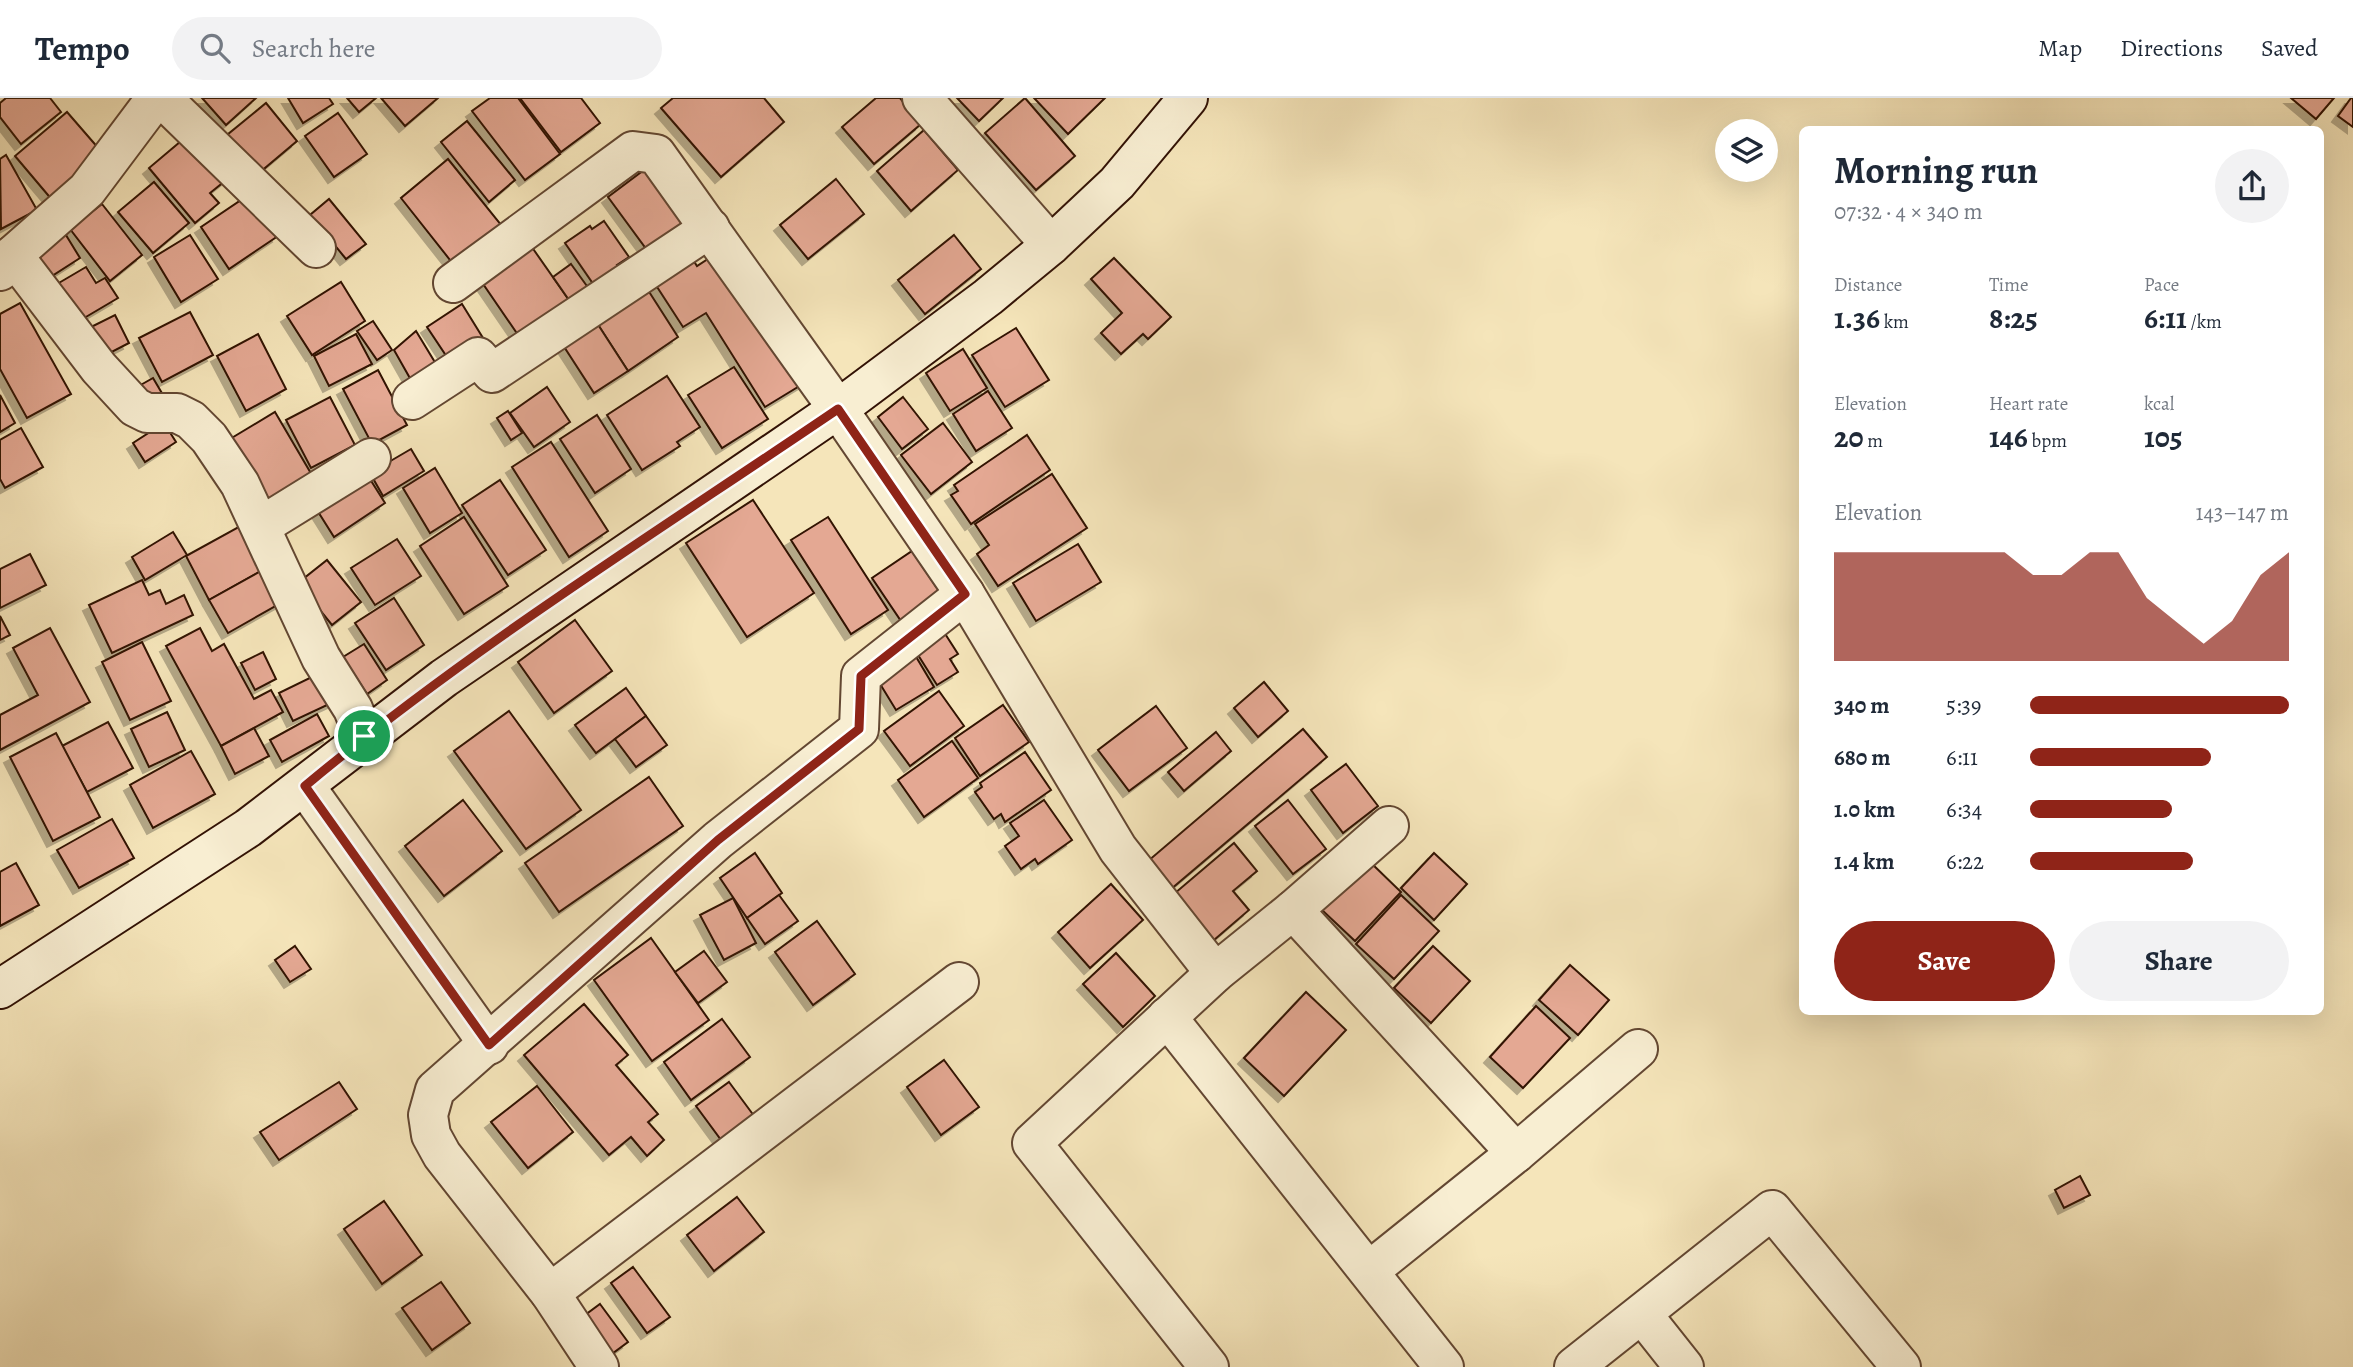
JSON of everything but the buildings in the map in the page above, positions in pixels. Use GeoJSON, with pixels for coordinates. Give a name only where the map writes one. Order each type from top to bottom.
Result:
{"type":"FeatureCollection","features":[{"type":"Feature","properties":{"kind":"street"},"geometry":{"type":"LineString","coordinates":[[156,98],[87,190],[6,263],[135,407],[147,413],[177,413],[191,421],[209,438],[240,484],[321,658],[353,709],[364,736]]}},
{"type":"Feature","properties":{"kind":"street"},"geometry":{"type":"LineString","coordinates":[[162,98],[316,248]]}},
{"type":"Feature","properties":{"kind":"street"},"geometry":{"type":"LineString","coordinates":[[922,98],[1051,245]]}},
{"type":"Feature","properties":{"kind":"street"},"geometry":{"type":"LineString","coordinates":[[0,989],[248,828],[305,786],[364,736],[444,678],[838,409],[988,297],[1051,245],[1117,183],[1188,98]]}},
{"type":"Feature","properties":{"kind":"street"},"geometry":{"type":"LineString","coordinates":[[453,283],[633,151],[656,154],[838,409],[965,594],[1118,849],[1215,973]]}},
{"type":"Feature","properties":{"kind":"street"},"geometry":{"type":"LineString","coordinates":[[412,400],[478,357],[492,373],[710,228]]}},
{"type":"Feature","properties":{"kind":"street"},"geometry":{"type":"LineString","coordinates":[[261,526],[371,458]]}},
{"type":"Feature","properties":{"kind":"street"},"geometry":{"type":"LineString","coordinates":[[599,1367],[550,1293],[474,1199],[431,1135],[428,1115],[435,1090],[718,840],[859,729],[861,676],[965,594]]}},
{"type":"Feature","properties":{"kind":"street"},"geometry":{"type":"LineString","coordinates":[[305,786],[489,1045]]}},
{"type":"Feature","properties":{"kind":"street"},"geometry":{"type":"LineString","coordinates":[[1209,1367],[1032,1143],[1215,973],[1293,910],[1389,826]]}},
{"type":"Feature","properties":{"kind":"street"},"geometry":{"type":"LineString","coordinates":[[1293,910],[1516,1153]]}},
{"type":"Feature","properties":{"kind":"street"},"geometry":{"type":"LineString","coordinates":[[550,1293],[958,982]]}},
{"type":"Feature","properties":{"kind":"street"},"geometry":{"type":"LineString","coordinates":[[1167,1017],[1444,1367]]}},
{"type":"Feature","properties":{"kind":"street"},"geometry":{"type":"LineString","coordinates":[[1369,1271],[1516,1153],[1638,1049]]}},
{"type":"Feature","properties":{"kind":"street"},"geometry":{"type":"LineString","coordinates":[[1574,1367],[1772,1210],[1901,1367]]}},
{"type":"Feature","properties":{"kind":"street"},"geometry":{"type":"LineString","coordinates":[[1642,1314],[1684,1367]]}},
{"type":"Feature","properties":{"kind":"route"},"geometry":{"type":"LineString","coordinates":[[838,409],[965,594],[861,676],[859,729],[718,840],[489,1045],[305,786],[364,736],[444,678],[838,409]]}}]}
